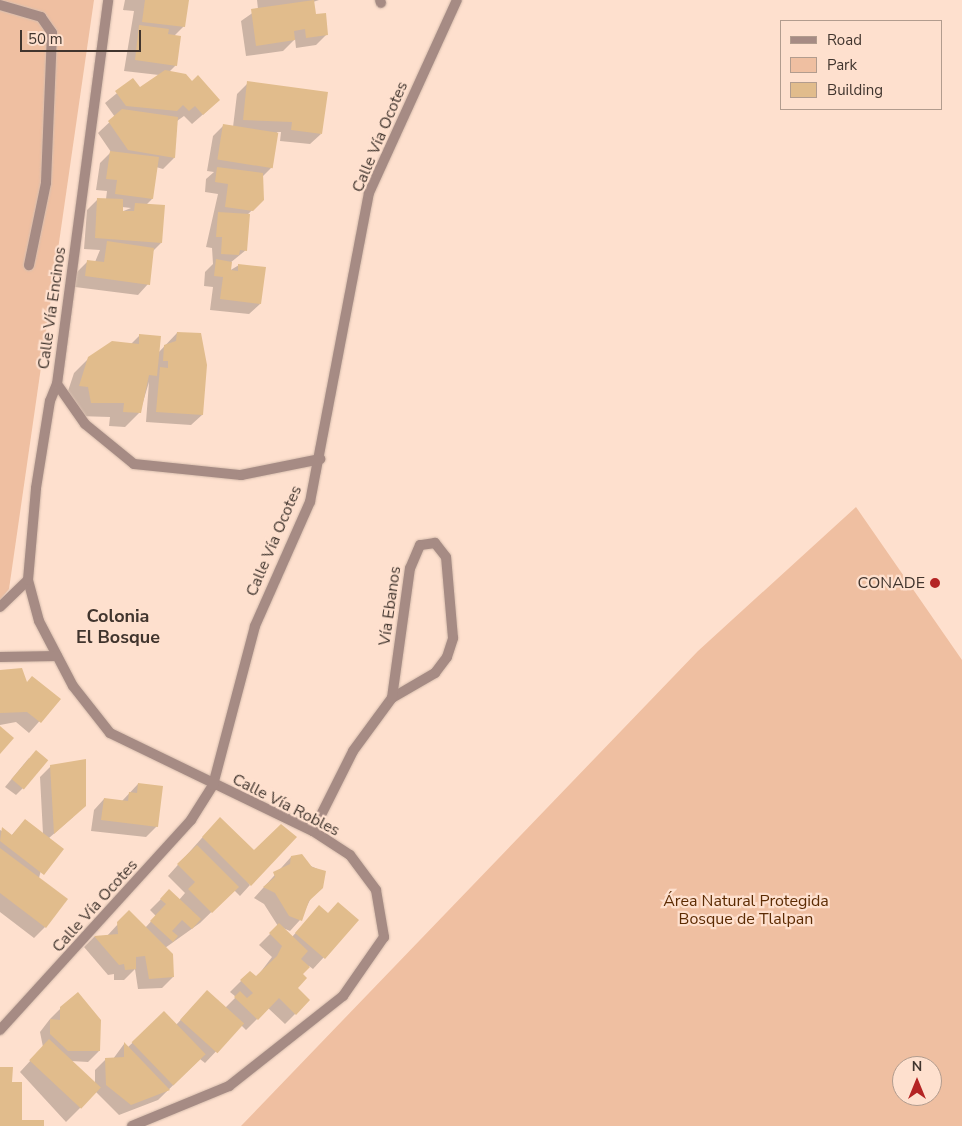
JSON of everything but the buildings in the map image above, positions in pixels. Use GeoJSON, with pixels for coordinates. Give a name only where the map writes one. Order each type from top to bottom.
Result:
{"type":"FeatureCollection","features":[{"type":"Feature","properties":{"kind":"street","name":"Calle Vía Encinos"},"geometry":{"type":"LineString","coordinates":[[28,580],[36,488],[50,402],[57,384],[108,0]]}},
{"type":"Feature","properties":{"kind":"street","name":"Calle Vía Ocotes"},"geometry":{"type":"LineString","coordinates":[[0,1030],[191,820],[213,785],[254,626],[310,502],[320,459],[369,193],[457,0]]}},
{"type":"Feature","properties":{"kind":"street"},"geometry":{"type":"LineString","coordinates":[[0,6],[41,17],[52,33],[46,182],[35,239]]}},
{"type":"Feature","properties":{"kind":"street"},"geometry":{"type":"LineString","coordinates":[[57,384],[85,424],[134,464],[241,475],[320,459]]}},
{"type":"Feature","properties":{"kind":"street","name":"Vía Ebanos"},"geometry":{"type":"LineString","coordinates":[[313,831],[353,751],[392,698],[435,673],[447,658],[453,638],[446,557],[435,543],[420,545],[410,568],[392,698]]}},
{"type":"Feature","properties":{"kind":"street"},"geometry":{"type":"LineString","coordinates":[[0,607],[28,580]]}},
{"type":"Feature","properties":{"kind":"street","name":"Calle Vía Robles"},"geometry":{"type":"LineString","coordinates":[[28,580],[39,621],[73,686],[110,733],[213,785],[313,831],[350,855],[376,890],[384,937],[343,996],[228,1086],[132,1126]]}},
{"type":"Feature","properties":{"kind":"street"},"geometry":{"type":"LineString","coordinates":[[0,657],[57,656]]}},
{"type":"Feature","properties":{"kind":"green space"},"geometry":{"type":"Polygon","coordinates":[[[0,0],[94,0],[9,589],[0,600],[0,0]]]}},
{"type":"Feature","properties":{"kind":"green space","name":"Área Natural Protegida Bosque de Tlalpan"},"geometry":{"type":"Polygon","coordinates":[[[856,507],[962,660],[962,1126],[241,1126],[698,651],[856,507]]]}},
{"type":"Feature","properties":{"kind":"place","name":"CONADE"},"geometry":{"type":"Point","coordinates":[935,583]}},
{"type":"Feature","properties":{"kind":"district","name":"Colonia El Bosque"},"geometry":{"type":"Point","coordinates":[118,628]}}]}
